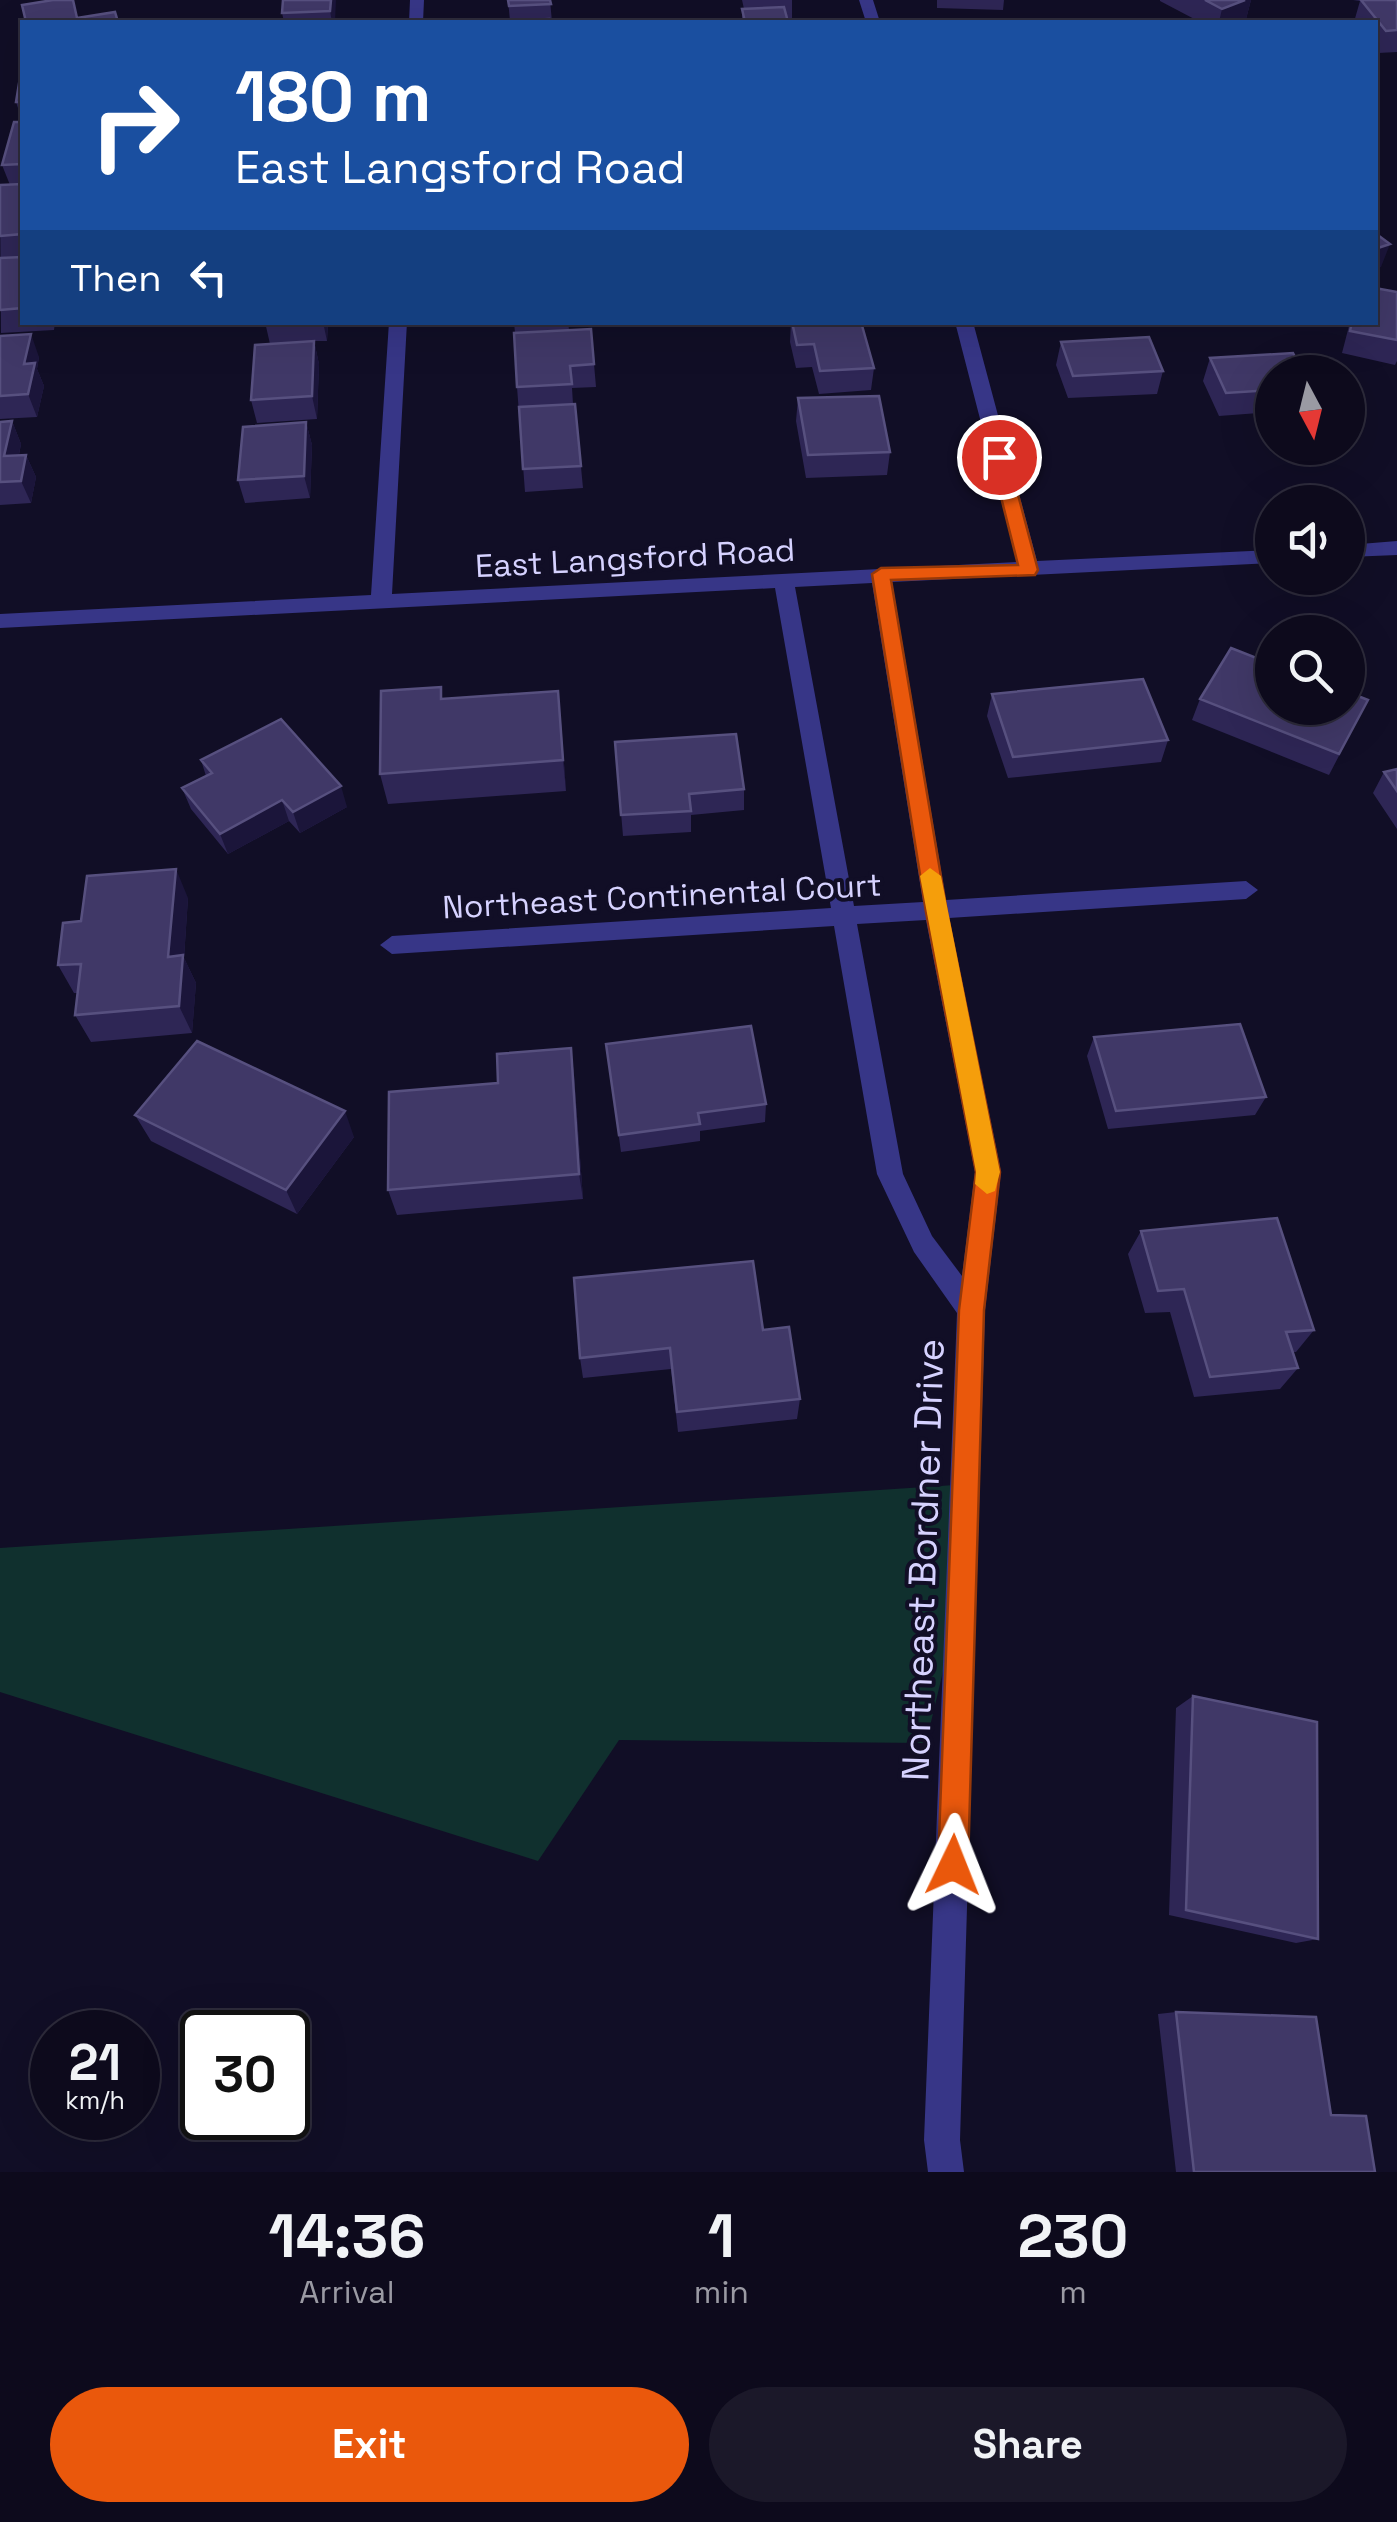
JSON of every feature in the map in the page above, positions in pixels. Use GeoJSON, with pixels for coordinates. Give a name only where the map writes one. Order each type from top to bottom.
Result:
{"type":"FeatureCollection","features":[{"type":"Feature","properties":{"kind":"street"},"geometry":{"type":"LineString","coordinates":[[381,602],[398,325]]}},
{"type":"Feature","properties":{"kind":"street"},"geometry":{"type":"LineString","coordinates":[[965,325],[1029,570]]}},
{"type":"Feature","properties":{"kind":"street"},"geometry":{"type":"LineString","coordinates":[[1365,550],[1397,548]]}},
{"type":"Feature","properties":{"kind":"street","name":"East Langsford Road"},"geometry":{"type":"LineString","coordinates":[[0,621],[1255,557]]}},
{"type":"Feature","properties":{"kind":"street","name":"Northeast Bordner Drive"},"geometry":{"type":"LineString","coordinates":[[881,574],[936,912],[988,1172],[972,1310],[942,2140],[946,2172]]}},
{"type":"Feature","properties":{"kind":"street","name":"Northeast Bordner Drive"},"geometry":{"type":"LineString","coordinates":[[784,580],[890,1174],[923,1244],[972,1310]]}},
{"type":"Feature","properties":{"kind":"street","name":"Northeast Continental Court"},"geometry":{"type":"LineString","coordinates":[[392,944],[1246,890]]}},
{"type":"Feature","properties":{"kind":"green space"},"geometry":{"type":"Polygon","coordinates":[[[955,1485],[950,1642],[926,1743],[619,1740],[538,1861],[0,1692],[0,1548],[955,1485]]]}},
{"type":"Feature","properties":{"kind":"building"},"geometry":{"type":"Polygon","coordinates":[[[73,0],[77,18],[115,12],[117,20],[26,20],[22,5],[73,0]]]}},
{"type":"Feature","properties":{"kind":"building"},"geometry":{"type":"Polygon","coordinates":[[[283,0],[331,0],[330,11],[282,13],[283,0]]]}},
{"type":"Feature","properties":{"kind":"building"},"geometry":{"type":"Polygon","coordinates":[[[508,0],[550,0],[551,4],[509,6],[508,0]]]}},
{"type":"Feature","properties":{"kind":"building"},"geometry":{"type":"Polygon","coordinates":[[[1205,0],[1245,0],[1222,9],[1205,0]]]}},
{"type":"Feature","properties":{"kind":"building"},"geometry":{"type":"Polygon","coordinates":[[[1361,0],[1397,0],[1397,30],[1386,31],[1361,0]]]}},
{"type":"Feature","properties":{"kind":"building"},"geometry":{"type":"Polygon","coordinates":[[[784,7],[787,20],[745,20],[742,9],[784,7]]]}},
{"type":"Feature","properties":{"kind":"building"},"geometry":{"type":"Polygon","coordinates":[[[14,122],[20,122],[20,164],[2,165],[14,122]]]}},
{"type":"Feature","properties":{"kind":"building"},"geometry":{"type":"Polygon","coordinates":[[[20,184],[20,234],[0,236],[0,185],[20,184]]]}},
{"type":"Feature","properties":{"kind":"building"},"geometry":{"type":"Polygon","coordinates":[[[1378,235],[1390,244],[1378,248],[1378,235]]]}},
{"type":"Feature","properties":{"kind":"building"},"geometry":{"type":"Polygon","coordinates":[[[20,257],[20,308],[0,310],[0,258],[20,257]]]}},
{"type":"Feature","properties":{"kind":"building"},"geometry":{"type":"Polygon","coordinates":[[[1378,289],[1397,292],[1397,340],[1350,331],[1351,325],[1378,325],[1378,289]]]}},
{"type":"Feature","properties":{"kind":"building"},"geometry":{"type":"Polygon","coordinates":[[[793,325],[862,325],[874,368],[820,371],[814,344],[797,345],[793,325]]]}},
{"type":"Feature","properties":{"kind":"building"},"geometry":{"type":"Polygon","coordinates":[[[591,329],[594,364],[570,366],[572,384],[517,387],[514,333],[591,329]]]}},
{"type":"Feature","properties":{"kind":"building"},"geometry":{"type":"Polygon","coordinates":[[[31,334],[24,364],[35,363],[28,394],[0,396],[0,336],[31,334]]]}},
{"type":"Feature","properties":{"kind":"building"},"geometry":{"type":"Polygon","coordinates":[[[1149,337],[1163,371],[1073,376],[1061,342],[1149,337]]]}},
{"type":"Feature","properties":{"kind":"building"},"geometry":{"type":"Polygon","coordinates":[[[314,341],[312,396],[251,400],[255,345],[314,341]]]}},
{"type":"Feature","properties":{"kind":"building"},"geometry":{"type":"Polygon","coordinates":[[[1255,355],[1255,391],[1226,393],[1210,358],[1255,355]]]}},
{"type":"Feature","properties":{"kind":"building"},"geometry":{"type":"Polygon","coordinates":[[[879,396],[890,452],[808,455],[798,398],[879,396]]]}},
{"type":"Feature","properties":{"kind":"building"},"geometry":{"type":"Polygon","coordinates":[[[575,404],[581,466],[523,469],[519,407],[575,404]]]}},
{"type":"Feature","properties":{"kind":"building"},"geometry":{"type":"Polygon","coordinates":[[[12,421],[4,456],[26,455],[21,481],[0,482],[0,422],[12,421]]]}},
{"type":"Feature","properties":{"kind":"building"},"geometry":{"type":"Polygon","coordinates":[[[306,422],[304,476],[238,480],[243,427],[306,422]]]}},
{"type":"Feature","properties":{"kind":"building"},"geometry":{"type":"Polygon","coordinates":[[[1231,648],[1255,657],[1255,721],[1200,699],[1231,648]]]}},
{"type":"Feature","properties":{"kind":"building"},"geometry":{"type":"Polygon","coordinates":[[[1143,679],[1168,740],[1013,757],[992,694],[1143,679]]]}},
{"type":"Feature","properties":{"kind":"building"},"geometry":{"type":"Polygon","coordinates":[[[441,687],[441,699],[558,691],[563,760],[380,774],[381,691],[441,687]]]}},
{"type":"Feature","properties":{"kind":"building"},"geometry":{"type":"Polygon","coordinates":[[[281,719],[341,786],[293,812],[282,800],[220,834],[182,788],[212,773],[201,760],[281,719]]]}},
{"type":"Feature","properties":{"kind":"building"},"geometry":{"type":"Polygon","coordinates":[[[1266,725],[1355,725],[1339,754],[1266,725]]]}},
{"type":"Feature","properties":{"kind":"building"},"geometry":{"type":"Polygon","coordinates":[[[736,734],[744,789],[689,794],[691,811],[621,815],[615,742],[736,734]]]}},
{"type":"Feature","properties":{"kind":"building"},"geometry":{"type":"Polygon","coordinates":[[[1397,769],[1397,791],[1384,772],[1397,769]]]}},
{"type":"Feature","properties":{"kind":"building"},"geometry":{"type":"Polygon","coordinates":[[[176,869],[168,957],[183,955],[179,1006],[75,1015],[81,964],[58,965],[63,923],[81,921],[87,876],[176,869]]]}},
{"type":"Feature","properties":{"kind":"building"},"geometry":{"type":"Polygon","coordinates":[[[1240,1024],[1266,1097],[1116,1111],[1094,1037],[1240,1024]]]}},
{"type":"Feature","properties":{"kind":"building"},"geometry":{"type":"Polygon","coordinates":[[[751,1026],[766,1104],[698,1113],[700,1124],[619,1135],[606,1044],[751,1026]]]}},
{"type":"Feature","properties":{"kind":"building"},"geometry":{"type":"Polygon","coordinates":[[[197,1041],[345,1111],[286,1190],[135,1115],[197,1041]]]}},
{"type":"Feature","properties":{"kind":"building"},"geometry":{"type":"Polygon","coordinates":[[[571,1048],[579,1174],[388,1190],[389,1092],[498,1083],[497,1054],[571,1048]]]}},
{"type":"Feature","properties":{"kind":"building"},"geometry":{"type":"Polygon","coordinates":[[[1277,1218],[1314,1330],[1286,1332],[1298,1368],[1210,1377],[1184,1289],[1158,1291],[1141,1231],[1277,1218]]]}},
{"type":"Feature","properties":{"kind":"building"},"geometry":{"type":"Polygon","coordinates":[[[753,1261],[763,1330],[789,1327],[800,1399],[677,1412],[670,1348],[580,1358],[574,1278],[753,1261]]]}},
{"type":"Feature","properties":{"kind":"building"},"geometry":{"type":"Polygon","coordinates":[[[1193,1696],[1317,1722],[1318,1939],[1186,1910],[1193,1696]]]}},
{"type":"Feature","properties":{"kind":"building"},"geometry":{"type":"Polygon","coordinates":[[[1176,2012],[1316,2017],[1331,2115],[1366,2116],[1375,2172],[1194,2172],[1176,2012]]]}},
{"type":"Feature","properties":{"kind":"slow traffic"},"geometry":{"type":"LineString","coordinates":[[930,876],[988,1172],[987,1184]]}},
{"type":"Feature","properties":{"kind":"route"},"geometry":{"type":"LineString","coordinates":[[953,1865],[972,1310],[988,1172],[936,912],[881,574],[1029,570],[999,457]]}}]}
